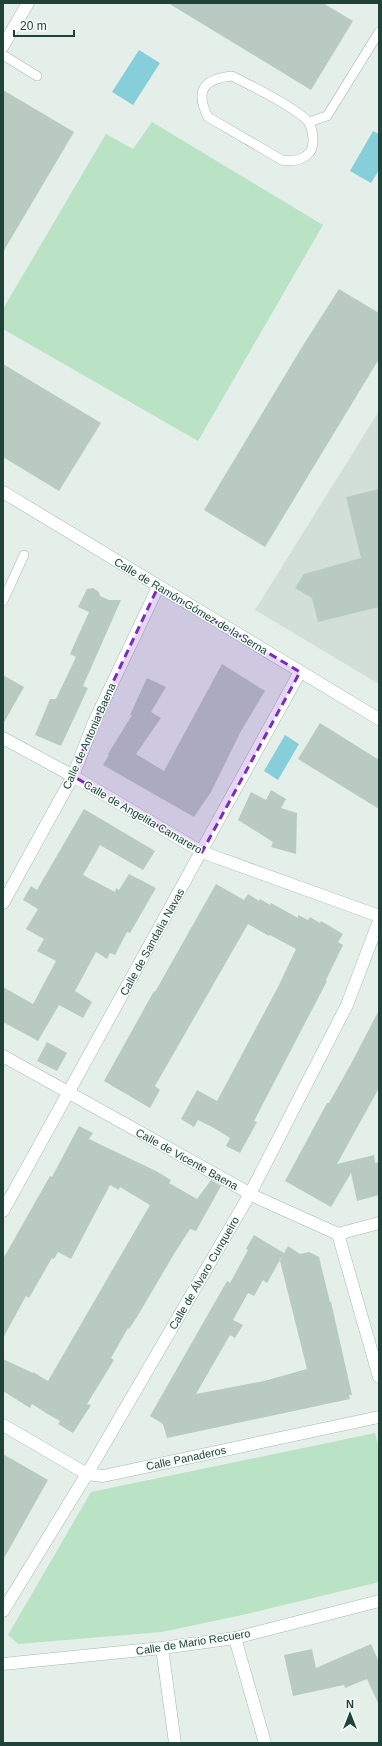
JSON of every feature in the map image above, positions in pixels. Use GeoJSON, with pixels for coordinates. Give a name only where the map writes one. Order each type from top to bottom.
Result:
{"type":"FeatureCollection","features":[{"type":"Feature","properties":{"kind":"street"},"geometry":{"type":"LineString","coordinates":[[3,46],[28,3]]}},
{"type":"Feature","properties":{"kind":"street","name":"Calle de Ramón Gómez de la Serna"},"geometry":{"type":"LineString","coordinates":[[3,492],[379,720]]}},
{"type":"Feature","properties":{"kind":"street","name":"Calle de Antonia Baena"},"geometry":{"type":"LineString","coordinates":[[3,903],[73,776],[94,722],[158,587]]}},
{"type":"Feature","properties":{"kind":"street","name":"Calle de Sandalia Navas"},"geometry":{"type":"LineString","coordinates":[[3,1211],[300,672]]}},
{"type":"Feature","properties":{"kind":"street","name":"Calle de Angelita Camarero"},"geometry":{"type":"LineString","coordinates":[[3,738],[73,776],[202,852],[379,916]]}},
{"type":"Feature","properties":{"kind":"street","name":"Calle de Álvaro Cunqueiro"},"geometry":{"type":"LineString","coordinates":[[3,1611],[87,1474],[250,1194],[347,1005],[379,921]]}},
{"type":"Feature","properties":{"kind":"street","name":"Calle de Vicente Baena"},"geometry":{"type":"LineString","coordinates":[[3,1056],[250,1194],[338,1234]]}},
{"type":"Feature","properties":{"kind":"street"},"geometry":{"type":"LineString","coordinates":[[379,1222],[338,1234],[379,1377]]}},
{"type":"Feature","properties":{"kind":"street","name":"Calle Panaderos"},"geometry":{"type":"LineString","coordinates":[[3,1425],[87,1474],[103,1476],[379,1418]]}},
{"type":"Feature","properties":{"kind":"street","name":"Calle de Mario Recuero"},"geometry":{"type":"LineString","coordinates":[[3,1664],[162,1648],[236,1638],[379,1601]]}},
{"type":"Feature","properties":{"kind":"street"},"geometry":{"type":"LineString","coordinates":[[236,1638],[265,1743]]}},
{"type":"Feature","properties":{"kind":"street"},"geometry":{"type":"LineString","coordinates":[[162,1648],[176,1743]]}},
{"type":"Feature","properties":{"kind":"lane"},"geometry":{"type":"LineString","coordinates":[[309,122],[327,116],[379,32]]}},
{"type":"Feature","properties":{"kind":"lane"},"geometry":{"type":"LineString","coordinates":[[3,55],[37,76]]}},
{"type":"Feature","properties":{"kind":"lane"},"geometry":{"type":"LineString","coordinates":[[232,76],[298,113],[309,122],[312,131],[313,143],[311,151],[303,158],[291,162],[282,160],[208,117],[202,94],[206,85],[210,81],[219,77],[232,76]]}},
{"type":"Feature","properties":{"kind":"lane"},"geometry":{"type":"LineString","coordinates":[[3,601],[24,555]]}},
{"type":"Feature","properties":{"kind":"highlighted area"},"geometry":{"type":"Polygon","coordinates":[[[158,587],[300,672],[202,852],[73,776],[94,722],[158,587]]]}},
{"type":"Feature","properties":{"kind":"shaded area"},"geometry":{"type":"Polygon","coordinates":[[[379,411],[379,684],[255,610],[379,411]]]}},
{"type":"Feature","properties":{"kind":"green space"},"geometry":{"type":"Polygon","coordinates":[[[152,122],[323,225],[198,441],[3,329],[3,309],[106,134],[133,149],[152,122]]]}},
{"type":"Feature","properties":{"kind":"green space"},"geometry":{"type":"Polygon","coordinates":[[[375,1433],[379,1447],[379,1582],[247,1614],[162,1632],[18,1644],[8,1635],[91,1492],[375,1433]]]}},
{"type":"Feature","properties":{"kind":"water"},"geometry":{"type":"Polygon","coordinates":[[[139,50],[160,63],[133,105],[112,92],[139,50]]]}},
{"type":"Feature","properties":{"kind":"water"},"geometry":{"type":"Polygon","coordinates":[[[373,131],[379,134],[379,170],[371,183],[350,171],[373,131]]]}},
{"type":"Feature","properties":{"kind":"water"},"geometry":{"type":"Polygon","coordinates":[[[285,735],[299,744],[278,780],[264,771],[285,735]]]}},
{"type":"Feature","properties":{"kind":"building"},"geometry":{"type":"Polygon","coordinates":[[[168,3],[323,3],[353,21],[311,90],[168,3]]]}},
{"type":"Feature","properties":{"kind":"building"},"geometry":{"type":"Polygon","coordinates":[[[3,90],[74,132],[3,252],[3,90]]]}},
{"type":"Feature","properties":{"kind":"building"},"geometry":{"type":"Polygon","coordinates":[[[339,289],[379,313],[379,359],[265,547],[204,510],[302,347],[339,289]]]}},
{"type":"Feature","properties":{"kind":"building"},"geometry":{"type":"Polygon","coordinates":[[[3,364],[101,423],[59,491],[3,457],[3,364]]]}},
{"type":"Feature","properties":{"kind":"building"},"geometry":{"type":"Polygon","coordinates":[[[379,489],[379,607],[318,622],[312,598],[295,588],[304,574],[361,558],[346,497],[379,489]]]}},
{"type":"Feature","properties":{"kind":"building"},"geometry":{"type":"Polygon","coordinates":[[[93,588],[99,592],[100,596],[109,600],[121,600],[83,686],[88,688],[61,746],[35,735],[50,699],[56,699],[76,657],[70,654],[89,612],[78,607],[87,589],[93,588]]]}},
{"type":"Feature","properties":{"kind":"building"},"geometry":{"type":"Polygon","coordinates":[[[222,664],[265,691],[241,731],[211,792],[194,817],[103,765],[132,715],[130,715],[147,678],[166,687],[151,712],[161,718],[136,754],[164,771],[222,664]]]}},
{"type":"Feature","properties":{"kind":"building"},"geometry":{"type":"Polygon","coordinates":[[[3,675],[24,687],[3,724],[3,675]]]}},
{"type":"Feature","properties":{"kind":"building"},"geometry":{"type":"Polygon","coordinates":[[[320,723],[379,760],[379,809],[298,759],[320,723]]]}},
{"type":"Feature","properties":{"kind":"building"},"geometry":{"type":"Polygon","coordinates":[[[271,790],[286,799],[281,808],[297,813],[296,854],[271,847],[273,842],[238,820],[251,792],[266,800],[271,790]]]}},
{"type":"Feature","properties":{"kind":"building"},"geometry":{"type":"Polygon","coordinates":[[[84,809],[155,851],[143,870],[100,845],[83,875],[115,892],[116,888],[119,890],[129,874],[156,888],[130,933],[127,932],[115,955],[110,953],[107,959],[96,952],[75,991],[92,1002],[83,1018],[59,1005],[38,1041],[3,1022],[3,987],[33,1004],[56,961],[37,951],[44,939],[26,929],[38,909],[23,900],[31,886],[37,890],[84,809]]]}},
{"type":"Feature","properties":{"kind":"building"},"geometry":{"type":"Polygon","coordinates":[[[216,884],[244,900],[248,894],[259,901],[260,899],[270,905],[271,903],[298,918],[298,915],[308,920],[310,917],[320,923],[321,921],[343,934],[338,942],[343,945],[326,980],[327,981],[254,1121],[257,1122],[240,1153],[226,1146],[230,1138],[214,1128],[198,1120],[194,1127],[181,1119],[197,1090],[217,1101],[278,987],[296,949],[270,935],[269,936],[248,924],[155,1086],[160,1090],[150,1108],[104,1081],[216,884]]]}},
{"type":"Feature","properties":{"kind":"building"},"geometry":{"type":"Polygon","coordinates":[[[379,1010],[379,1088],[337,1164],[374,1155],[375,1163],[379,1162],[379,1195],[357,1201],[351,1173],[331,1207],[285,1181],[327,1103],[329,1103],[352,1062],[379,1010]]]}},
{"type":"Feature","properties":{"kind":"building"},"geometry":{"type":"Polygon","coordinates":[[[47,1042],[67,1053],[57,1071],[37,1061],[47,1042]]]}},
{"type":"Feature","properties":{"kind":"building"},"geometry":{"type":"Polygon","coordinates":[[[79,1126],[93,1133],[89,1139],[156,1171],[171,1180],[169,1183],[197,1199],[211,1180],[221,1186],[196,1231],[190,1229],[137,1317],[129,1329],[128,1328],[111,1358],[114,1360],[87,1404],[91,1405],[73,1433],[58,1424],[60,1421],[32,1404],[30,1408],[3,1391],[3,1359],[33,1372],[48,1381],[150,1205],[120,1187],[119,1190],[110,1185],[71,1259],[58,1252],[54,1259],[52,1258],[29,1298],[26,1296],[3,1338],[3,1259],[50,1176],[52,1177],[79,1126]]]}},
{"type":"Feature","properties":{"kind":"building"},"geometry":{"type":"Polygon","coordinates":[[[254,1235],[284,1253],[288,1246],[300,1254],[309,1252],[319,1257],[331,1302],[352,1395],[349,1395],[350,1399],[167,1438],[163,1424],[150,1416],[227,1281],[230,1283],[248,1250],[246,1249],[254,1235]],[[284,1253],[267,1283],[263,1280],[254,1296],[248,1293],[233,1320],[243,1325],[235,1338],[230,1335],[196,1394],[264,1381],[307,1369],[280,1261],[284,1253]]]}},
{"type":"Feature","properties":{"kind":"building"},"geometry":{"type":"Polygon","coordinates":[[[3,1454],[48,1480],[3,1560],[3,1454]]]}},
{"type":"Feature","properties":{"kind":"building"},"geometry":{"type":"Polygon","coordinates":[[[371,1644],[379,1662],[379,1705],[367,1679],[345,1688],[344,1685],[293,1696],[284,1655],[312,1649],[316,1668],[371,1644]]]}}]}
